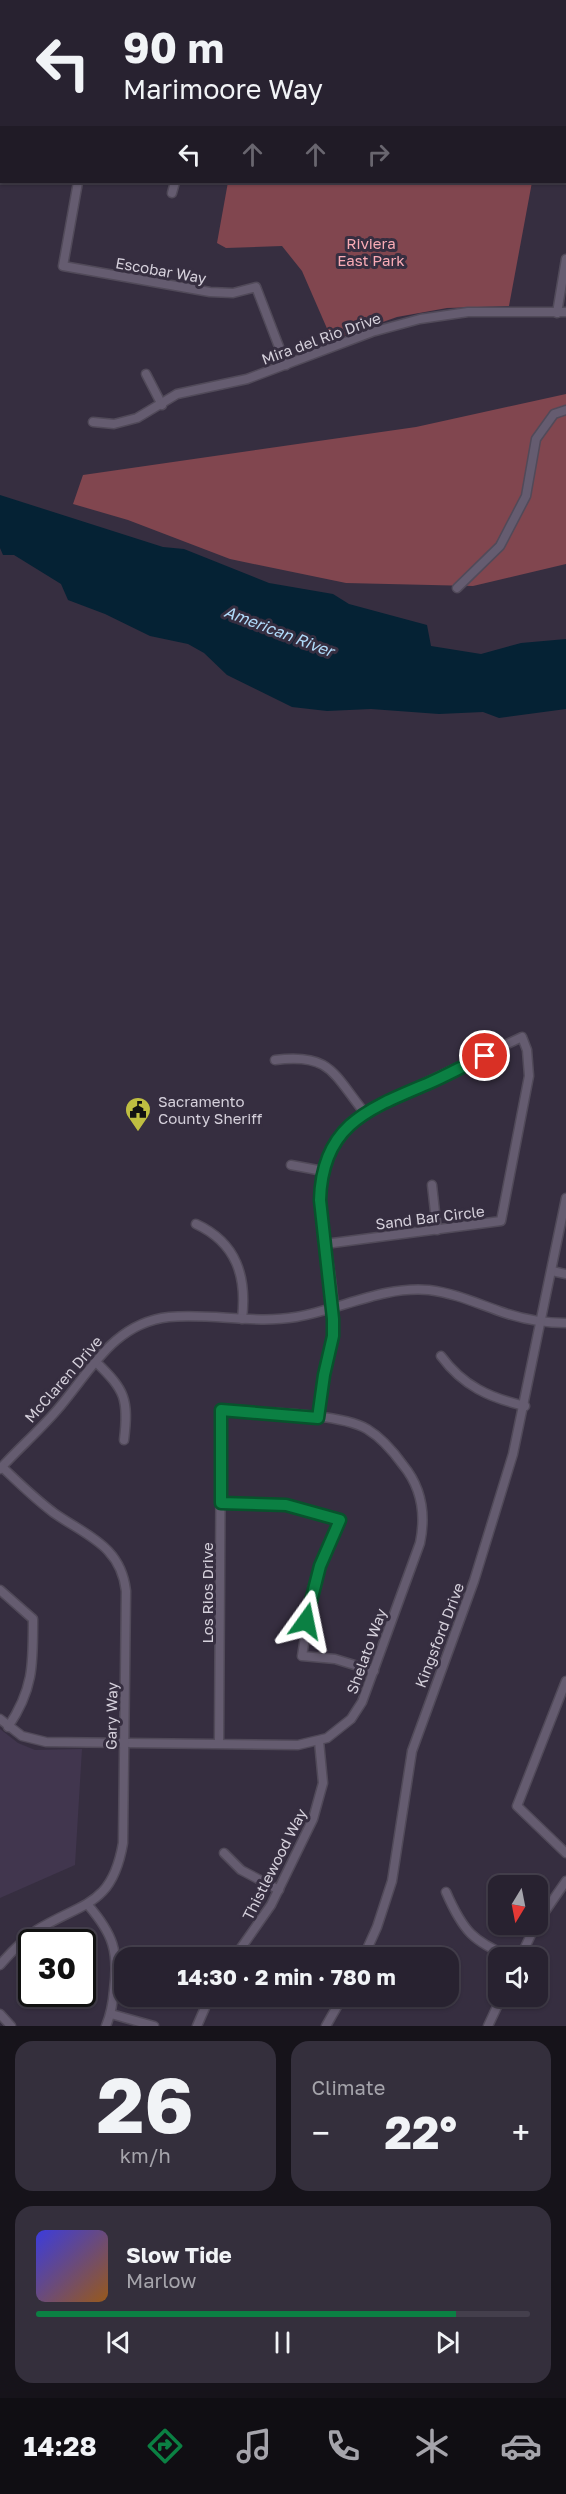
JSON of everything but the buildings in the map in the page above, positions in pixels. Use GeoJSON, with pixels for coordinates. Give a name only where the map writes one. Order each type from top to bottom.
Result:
{"type":"FeatureCollection","features":[{"type":"Feature","properties":{"kind":"street","name":"Escobar Way"},"geometry":{"type":"LineString","coordinates":[[78,183],[63,266],[210,292],[233,293],[256,287],[286,365]]}},
{"type":"Feature","properties":{"kind":"street"},"geometry":{"type":"LineString","coordinates":[[172,194],[175,183]]}},
{"type":"Feature","properties":{"kind":"street"},"geometry":{"type":"LineString","coordinates":[[561,312],[566,259]]}},
{"type":"Feature","properties":{"kind":"street","name":"Mira del Rio Drive"},"geometry":{"type":"LineString","coordinates":[[93,422],[125,422],[162,405],[177,394],[247,379],[372,332],[427,318],[494,311],[561,312]]}},
{"type":"Feature","properties":{"kind":"street"},"geometry":{"type":"LineString","coordinates":[[146,374],[162,405]]}},
{"type":"Feature","properties":{"kind":"street"},"geometry":{"type":"LineString","coordinates":[[458,588],[500,546],[526,496],[536,439],[554,414],[566,410]]}},
{"type":"Feature","properties":{"kind":"street","name":"Sand Bar Circle"},"geometry":{"type":"LineString","coordinates":[[522,1037],[527,1050],[529,1076],[501,1221],[325,1244],[320,1200],[324,1171],[347,1127],[364,1112],[522,1037]]}},
{"type":"Feature","properties":{"kind":"street"},"geometry":{"type":"LineString","coordinates":[[275,1060],[306,1058],[322,1064],[333,1073],[364,1112]]}},
{"type":"Feature","properties":{"kind":"street"},"geometry":{"type":"LineString","coordinates":[[291,1165],[324,1171]]}},
{"type":"Feature","properties":{"kind":"street"},"geometry":{"type":"LineString","coordinates":[[432,1185],[437,1230]]}},
{"type":"Feature","properties":{"kind":"street","name":"Kingsford Drive"},"geometry":{"type":"LineString","coordinates":[[367,1947],[392,1881],[412,1751],[474,1581],[504,1486],[525,1406],[566,1198]]}},
{"type":"Feature","properties":{"kind":"street"},"geometry":{"type":"LineString","coordinates":[[196,1224],[214,1235],[237,1263],[244,1289],[242,1319]]}},
{"type":"Feature","properties":{"kind":"street"},"geometry":{"type":"LineString","coordinates":[[318,1418],[324,1375],[333,1336],[333,1308],[325,1244]]}},
{"type":"Feature","properties":{"kind":"street"},"geometry":{"type":"LineString","coordinates":[[552,1271],[566,1274]]}},
{"type":"Feature","properties":{"kind":"street","name":"McClaren Drive"},"geometry":{"type":"LineString","coordinates":[[1,1468],[50,1418],[118,1337],[148,1321],[175,1317],[287,1318],[333,1308],[384,1292],[426,1290],[445,1292],[519,1318],[566,1323]]}},
{"type":"Feature","properties":{"kind":"street"},"geometry":{"type":"LineString","coordinates":[[441,1356],[458,1376],[477,1390],[492,1398],[525,1406]]}},
{"type":"Feature","properties":{"kind":"street"},"geometry":{"type":"LineString","coordinates":[[96,1362],[117,1383],[125,1398],[127,1415],[124,1440]]}},
{"type":"Feature","properties":{"kind":"street","name":"Shelato Way"},"geometry":{"type":"LineString","coordinates":[[0,1719],[22,1736],[40,1742],[298,1745],[319,1741],[336,1733],[351,1719],[362,1702],[420,1543],[423,1520],[420,1497],[408,1471],[377,1435],[344,1420],[221,1410],[221,1442]]}},
{"type":"Feature","properties":{"kind":"street","name":"Los Rios Drive"},"geometry":{"type":"LineString","coordinates":[[219,1744],[221,1442]]}},
{"type":"Feature","properties":{"kind":"street","name":"Gary Way"},"geometry":{"type":"LineString","coordinates":[[0,1965],[26,1938],[88,1905],[106,1887],[121,1855],[126,1591],[118,1562],[103,1543],[41,1503],[1,1468]]}},
{"type":"Feature","properties":{"kind":"street"},"geometry":{"type":"LineString","coordinates":[[221,1503],[286,1505],[340,1520],[313,1587],[302,1656],[335,1659],[374,1671]]}},
{"type":"Feature","properties":{"kind":"street"},"geometry":{"type":"LineString","coordinates":[[0,1590],[33,1618],[31,1681],[22,1706],[9,1727]]}},
{"type":"Feature","properties":{"kind":"street"},"geometry":{"type":"LineString","coordinates":[[566,1681],[517,1806],[566,1853]]}},
{"type":"Feature","properties":{"kind":"street","name":"Thistlewood Way"},"geometry":{"type":"LineString","coordinates":[[242,1947],[279,1890],[319,1804],[324,1772],[319,1741]]}},
{"type":"Feature","properties":{"kind":"street"},"geometry":{"type":"LineString","coordinates":[[224,1853],[241,1870],[279,1890]]}},
{"type":"Feature","properties":{"kind":"street"},"geometry":{"type":"LineString","coordinates":[[548,1908],[566,1881]]}},
{"type":"Feature","properties":{"kind":"street"},"geometry":{"type":"LineString","coordinates":[[446,1892],[459,1920],[474,1938],[492,1947]]}},
{"type":"Feature","properties":{"kind":"street"},"geometry":{"type":"LineString","coordinates":[[88,1905],[108,1930],[115,1949],[117,1970],[111,2014],[106,2026]]}},
{"type":"Feature","properties":{"kind":"street"},"geometry":{"type":"LineString","coordinates":[[197,2026],[205,2007]]}},
{"type":"Feature","properties":{"kind":"street"},"geometry":{"type":"LineString","coordinates":[[326,2026],[337,2007]]}},
{"type":"Feature","properties":{"kind":"street"},"geometry":{"type":"LineString","coordinates":[[488,2026],[497,2007]]}},
{"type":"Feature","properties":{"kind":"street"},"geometry":{"type":"LineString","coordinates":[[0,2014],[11,2026]]}},
{"type":"Feature","properties":{"kind":"street"},"geometry":{"type":"LineString","coordinates":[[111,2014],[154,2026]]}},
{"type":"Feature","properties":{"kind":"shaded area"},"geometry":{"type":"Polygon","coordinates":[[[0,1729],[18,1743],[35,1750],[82,1749],[75,1865],[0,1898],[0,1729]]]}},
{"type":"Feature","properties":{"kind":"green space","name":"Riviera East Park"},"geometry":{"type":"Polygon","coordinates":[[[228,183],[532,183],[509,306],[447,308],[397,317],[332,340],[302,271],[282,246],[226,248],[217,243],[228,183]]]}},
{"type":"Feature","properties":{"kind":"green space"},"geometry":{"type":"Polygon","coordinates":[[[566,394],[566,564],[473,586],[346,583],[230,559],[128,520],[73,504],[83,475],[416,427],[566,394]]]}},
{"type":"Feature","properties":{"kind":"water","name":"American River"},"geometry":{"type":"Polygon","coordinates":[[[0,495],[163,547],[184,549],[269,583],[333,594],[349,604],[427,625],[431,646],[481,654],[521,643],[566,639],[566,709],[499,718],[483,712],[439,714],[371,709],[327,711],[292,707],[227,675],[204,653],[188,644],[150,636],[105,614],[68,600],[61,584],[14,555],[3,555],[0,548],[0,495]]]}},
{"type":"Feature","properties":{"kind":"place","name":"Sacramento County Sheriff"},"geometry":{"type":"Point","coordinates":[138,1133]}},
{"type":"Feature","properties":{"kind":"route"},"geometry":{"type":"LineString","coordinates":[[306,1621],[320,1566],[340,1520],[286,1505],[254,1502],[221,1503],[221,1410],[318,1418],[324,1375],[333,1336],[333,1308],[320,1200],[320,1187],[328,1159],[347,1127],[364,1112],[385,1100],[485,1056]]}}]}
